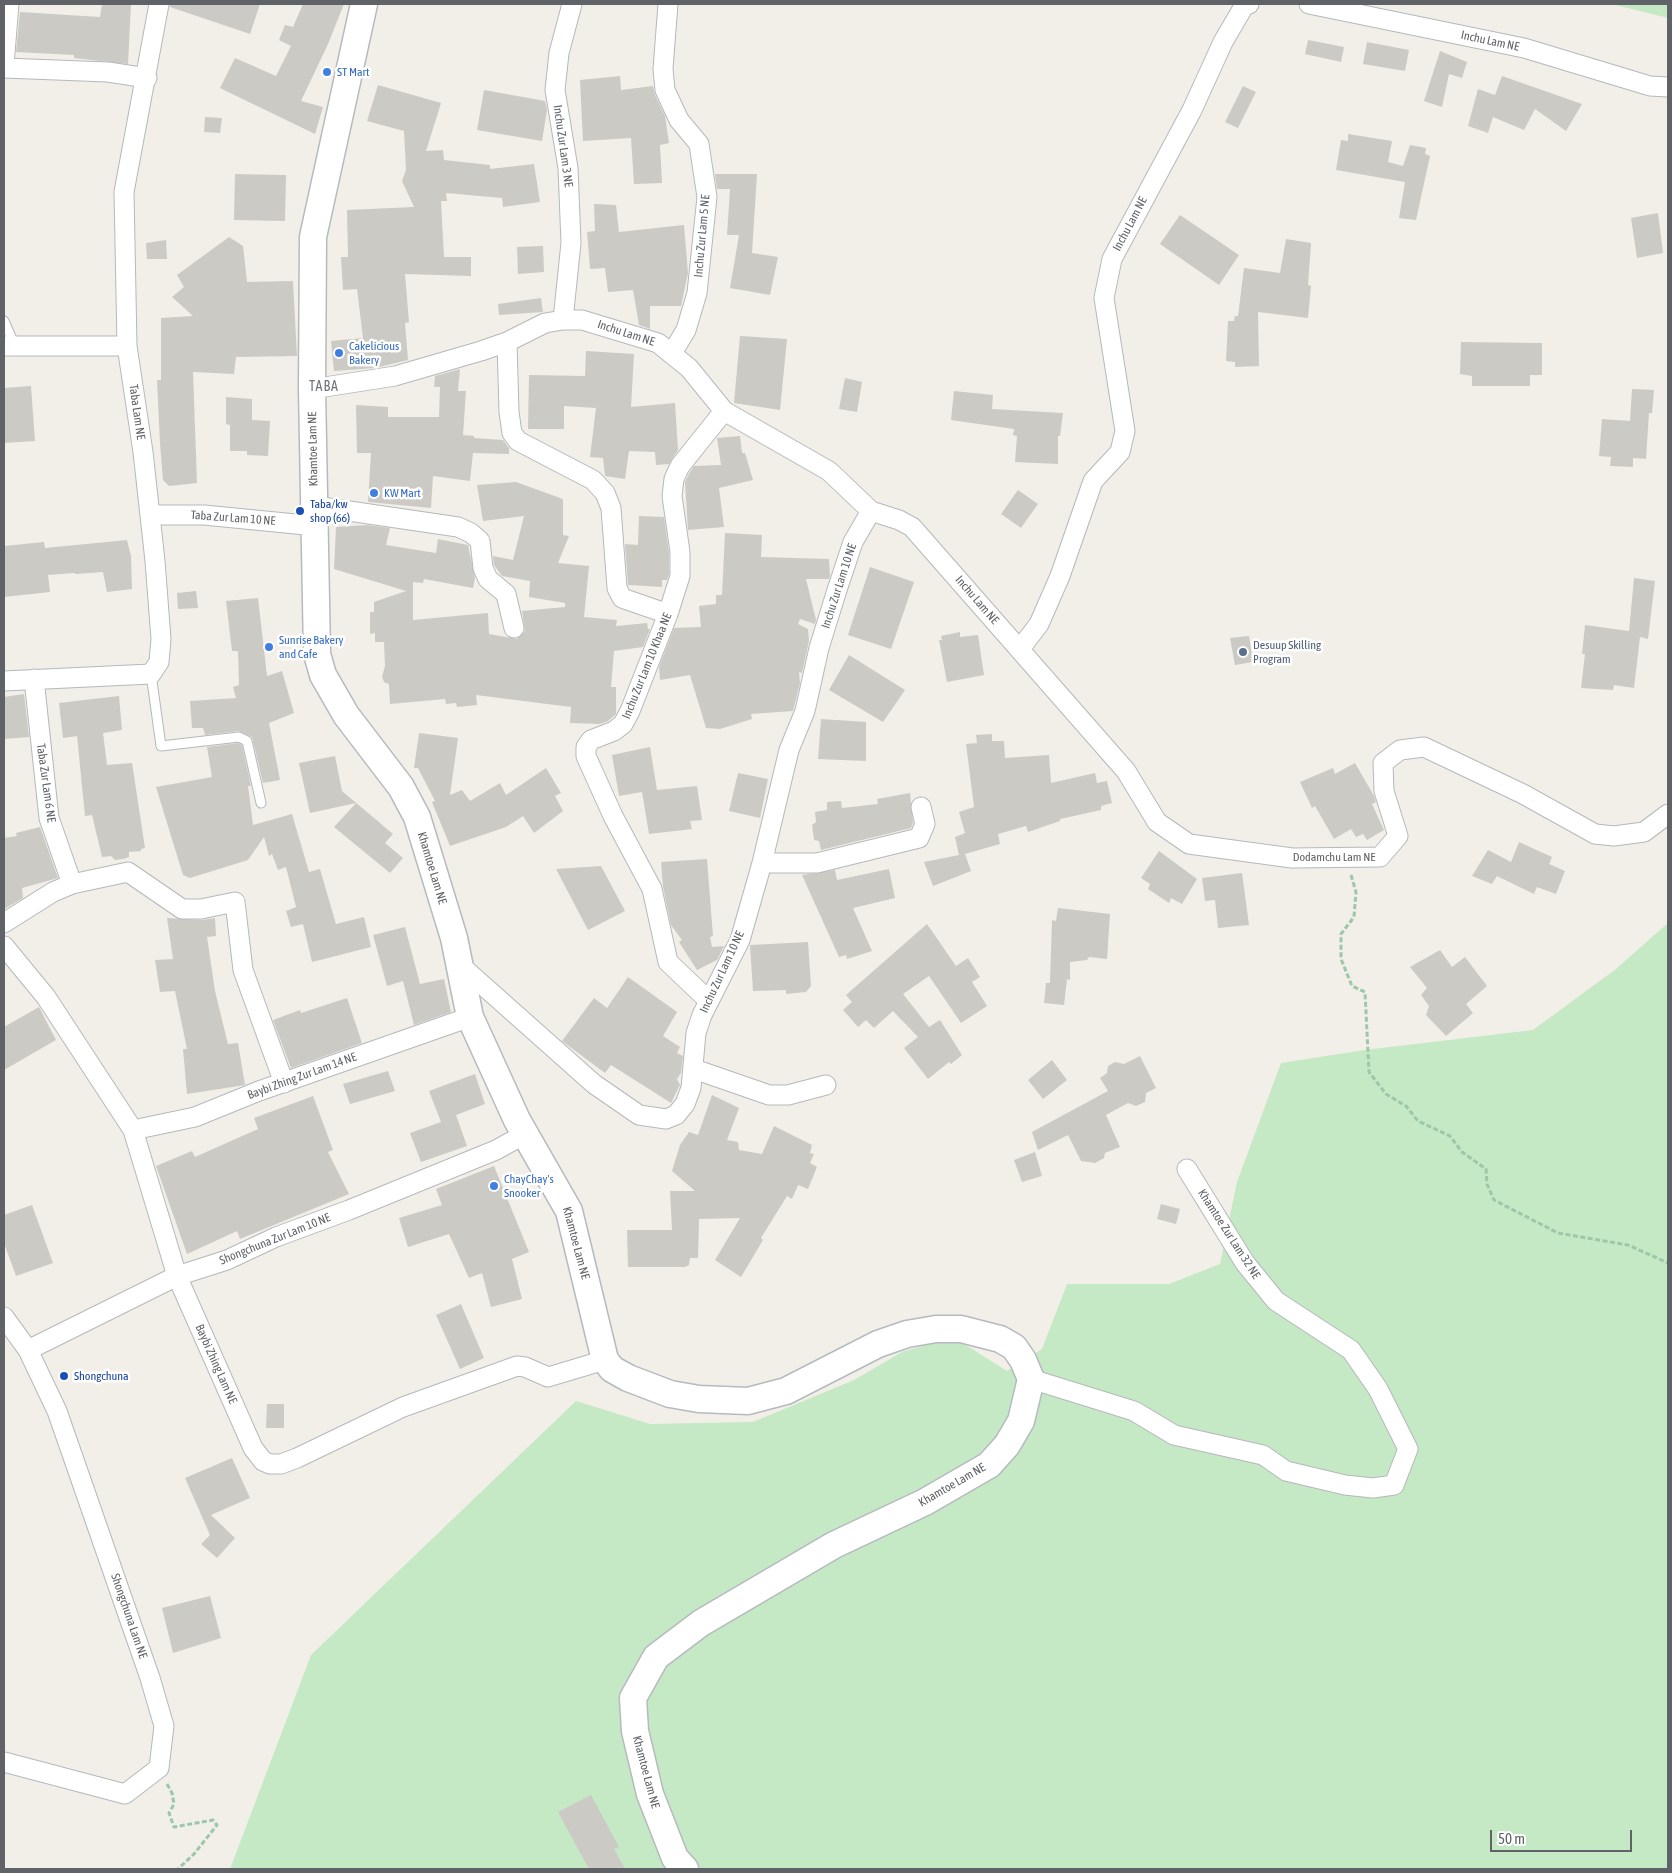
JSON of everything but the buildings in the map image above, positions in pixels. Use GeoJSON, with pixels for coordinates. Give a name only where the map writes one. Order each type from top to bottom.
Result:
{"type":"FeatureCollection","features":[{"type":"Feature","properties":{"kind":"main road","name":"Khamtoe Lam NE"},"geometry":{"type":"LineString","coordinates":[[364,4],[313,237],[312,389],[317,654],[324,675],[346,716],[411,803],[454,938],[470,1017],[525,1134],[569,1211],[604,1360]]}},
{"type":"Feature","properties":{"kind":"main road"},"geometry":{"type":"LineString","coordinates":[[604,1360],[612,1369],[628,1378],[670,1394],[699,1399],[748,1401],[786,1391],[878,1344],[899,1336],[936,1329],[961,1329],[1000,1339],[1014,1347],[1023,1360],[1031,1379]]}},
{"type":"Feature","properties":{"kind":"main road","name":"Khamtoe Lam NE"},"geometry":{"type":"LineString","coordinates":[[685,1869],[676,1858],[650,1794],[635,1731],[634,1698],[656,1657],[701,1623],[826,1550],[925,1502],[989,1465],[1007,1444],[1021,1421],[1031,1379]]}},
{"type":"Feature","properties":{"kind":"street"},"geometry":{"type":"LineString","coordinates":[[9,4],[4,66],[108,72],[147,78]]}},
{"type":"Feature","properties":{"kind":"street","name":"Taba Lam NE"},"geometry":{"type":"LineString","coordinates":[[151,674],[159,662],[161,638],[150,515],[127,346],[124,192],[147,78],[159,4]]}},
{"type":"Feature","properties":{"kind":"street","name":"Inchu Zur Lam 3 NE"},"geometry":{"type":"LineString","coordinates":[[563,320],[571,243],[568,168],[555,90],[559,53],[572,4]]}},
{"type":"Feature","properties":{"kind":"street","name":"Inchu Zur Lam 5 NE"},"geometry":{"type":"LineString","coordinates":[[668,4],[664,69],[665,90],[679,120],[698,144],[707,198],[697,293],[686,330],[672,354]]}},
{"type":"Feature","properties":{"kind":"street","name":"Inchu Lam NE"},"geometry":{"type":"LineString","coordinates":[[1309,4],[1524,48],[1650,86],[1668,88]]}},
{"type":"Feature","properties":{"kind":"street","name":"Inchu Lam NE"},"geometry":{"type":"LineString","coordinates":[[312,389],[395,376],[507,342],[545,323],[563,320],[582,320],[628,332],[658,343],[688,368],[724,411],[829,471],[871,511],[899,520],[912,527],[1020,649],[1039,624],[1060,576],[1093,481],[1120,452],[1125,431],[1104,298],[1112,259],[1192,110],[1223,42],[1246,5]]}},
{"type":"Feature","properties":{"kind":"street"},"geometry":{"type":"LineString","coordinates":[[507,342],[509,412],[512,433],[518,441],[593,480],[605,493],[611,508],[617,588],[622,598],[668,614]]}},
{"type":"Feature","properties":{"kind":"street"},"geometry":{"type":"LineString","coordinates":[[9,346],[127,346]]}},
{"type":"Feature","properties":{"kind":"street","name":"Inchu Zur Lam 10 Khaa NE"},"geometry":{"type":"LineString","coordinates":[[710,1001],[691,987],[668,962],[652,889],[618,828],[586,756],[586,747],[591,740],[614,731],[623,724],[668,614],[680,576],[680,552],[672,496],[674,479],[680,466],[724,411]]}},
{"type":"Feature","properties":{"kind":"street","name":"Inchu Zur Lam 10 NE"},"geometry":{"type":"LineString","coordinates":[[459,964],[594,1084],[639,1115],[666,1119],[676,1115],[685,1104],[691,1088],[696,1033],[702,1015],[740,940],[762,863],[789,750],[805,711],[819,648],[837,590],[853,542],[871,511]]}},
{"type":"Feature","properties":{"kind":"street","name":"Taba Zur Lam 10 NE"},"geometry":{"type":"LineString","coordinates":[[150,515],[315,516],[458,527],[471,532],[480,541],[483,568],[488,579],[506,594],[514,628]]}},
{"type":"Feature","properties":{"kind":"street","name":"Dodamchu Lam NE"},"geometry":{"type":"LineString","coordinates":[[1020,649],[1126,771],[1157,822],[1189,844],[1292,858],[1380,857],[1398,836],[1384,790],[1383,763],[1400,750],[1424,747],[1523,794],[1595,834],[1614,836],[1644,832],[1668,814]]}},
{"type":"Feature","properties":{"kind":"street"},"geometry":{"type":"LineString","coordinates":[[4,681],[151,674]]}},
{"type":"Feature","properties":{"kind":"street","name":"Taba Zur Lam 6 NE"},"geometry":{"type":"LineString","coordinates":[[34,679],[49,818],[72,884]]}},
{"type":"Feature","properties":{"kind":"street"},"geometry":{"type":"LineString","coordinates":[[762,863],[817,863],[919,838],[925,824],[921,807]]}},
{"type":"Feature","properties":{"kind":"street"},"geometry":{"type":"LineString","coordinates":[[4,923],[53,892],[72,884],[128,872],[182,909],[201,909],[235,902],[242,970],[284,1083]]}},
{"type":"Feature","properties":{"kind":"street","name":"Baybi Zhing Lam NE"},"geometry":{"type":"LineString","coordinates":[[4,946],[46,997],[133,1130],[177,1276],[253,1448],[263,1460],[270,1464],[281,1464],[403,1406],[517,1366],[525,1367],[548,1377],[604,1360]]}},
{"type":"Feature","properties":{"kind":"street","name":"Baybi Zhing Zur Lam 14 NE"},"geometry":{"type":"LineString","coordinates":[[133,1130],[195,1117],[284,1083],[470,1017]]}},
{"type":"Feature","properties":{"kind":"street"},"geometry":{"type":"LineString","coordinates":[[694,1070],[769,1095],[788,1096],[826,1085]]}},
{"type":"Feature","properties":{"kind":"street","name":"Shongchuna Zur Lam 10 NE"},"geometry":{"type":"LineString","coordinates":[[28,1350],[177,1276],[227,1260],[276,1237],[349,1210],[496,1150],[525,1134]]}},
{"type":"Feature","properties":{"kind":"street","name":"Khamtoe Zur Lam 32 NE"},"geometry":{"type":"LineString","coordinates":[[1031,1379],[1134,1411],[1174,1435],[1263,1455],[1286,1471],[1354,1486],[1373,1488],[1394,1485],[1408,1449],[1378,1389],[1351,1350],[1276,1301],[1245,1262],[1187,1168]]}},
{"type":"Feature","properties":{"kind":"street","name":"Shongchuna Lam NE"},"geometry":{"type":"LineString","coordinates":[[4,1317],[28,1350],[57,1411],[150,1678],[164,1726],[159,1768],[125,1794],[4,1762]]}},
{"type":"Feature","properties":{"kind":"lane"},"geometry":{"type":"LineString","coordinates":[[4,322],[9,346]]}},
{"type":"Feature","properties":{"kind":"lane"},"geometry":{"type":"LineString","coordinates":[[151,674],[160,746],[239,738],[247,740],[261,803]]}},
{"type":"Feature","properties":{"kind":"path"},"geometry":{"type":"LineString","coordinates":[[1345,857],[1356,892],[1354,917],[1341,934],[1341,959],[1352,986],[1365,992],[1369,1072],[1386,1094],[1406,1106],[1418,1121],[1450,1136],[1462,1152],[1486,1169],[1487,1184],[1494,1200],[1558,1233],[1628,1245],[1668,1263]]}},
{"type":"Feature","properties":{"kind":"path"},"geometry":{"type":"LineString","coordinates":[[167,1776],[167,1784],[172,1793],[174,1804],[169,1813],[174,1827],[213,1820],[217,1825],[194,1854],[178,1869]]}},
{"type":"Feature","properties":{"kind":"green space"},"geometry":{"type":"Polygon","coordinates":[[[1611,4],[1668,4],[1668,18],[1611,4]]]}},
{"type":"Feature","properties":{"kind":"green space"},"geometry":{"type":"Polygon","coordinates":[[[1668,923],[1668,1869],[230,1869],[311,1655],[576,1401],[650,1424],[753,1422],[854,1380],[902,1352],[953,1337],[1007,1371],[1042,1349],[1067,1284],[1169,1284],[1220,1264],[1237,1182],[1281,1063],[1365,1050],[1533,1030],[1616,969],[1668,923]]]}},
{"type":"Feature","properties":{"kind":"place","name":"ST Mart"},"geometry":{"type":"Point","coordinates":[327,72]}},
{"type":"Feature","properties":{"kind":"place","name":"Cakelicious Bakery"},"geometry":{"type":"Point","coordinates":[339,353]}},
{"type":"Feature","properties":{"kind":"place","name":"KW Mart"},"geometry":{"type":"Point","coordinates":[374,493]}},
{"type":"Feature","properties":{"kind":"place","name":"Taba/kw shop (66)"},"geometry":{"type":"Point","coordinates":[300,511]}},
{"type":"Feature","properties":{"kind":"place","name":"Sunrise Bakery and Cafe"},"geometry":{"type":"Point","coordinates":[269,647]}},
{"type":"Feature","properties":{"kind":"place","name":"Desuup Skilling Program"},"geometry":{"type":"Point","coordinates":[1243,652]}},
{"type":"Feature","properties":{"kind":"place","name":"ChayChay's Snooker"},"geometry":{"type":"Point","coordinates":[494,1186]}},
{"type":"Feature","properties":{"kind":"place","name":"Shongchuna"},"geometry":{"type":"Point","coordinates":[64,1376]}},
{"type":"Feature","properties":{"kind":"district","name":"TABA"},"geometry":{"type":"Point","coordinates":[324,387]}}]}
